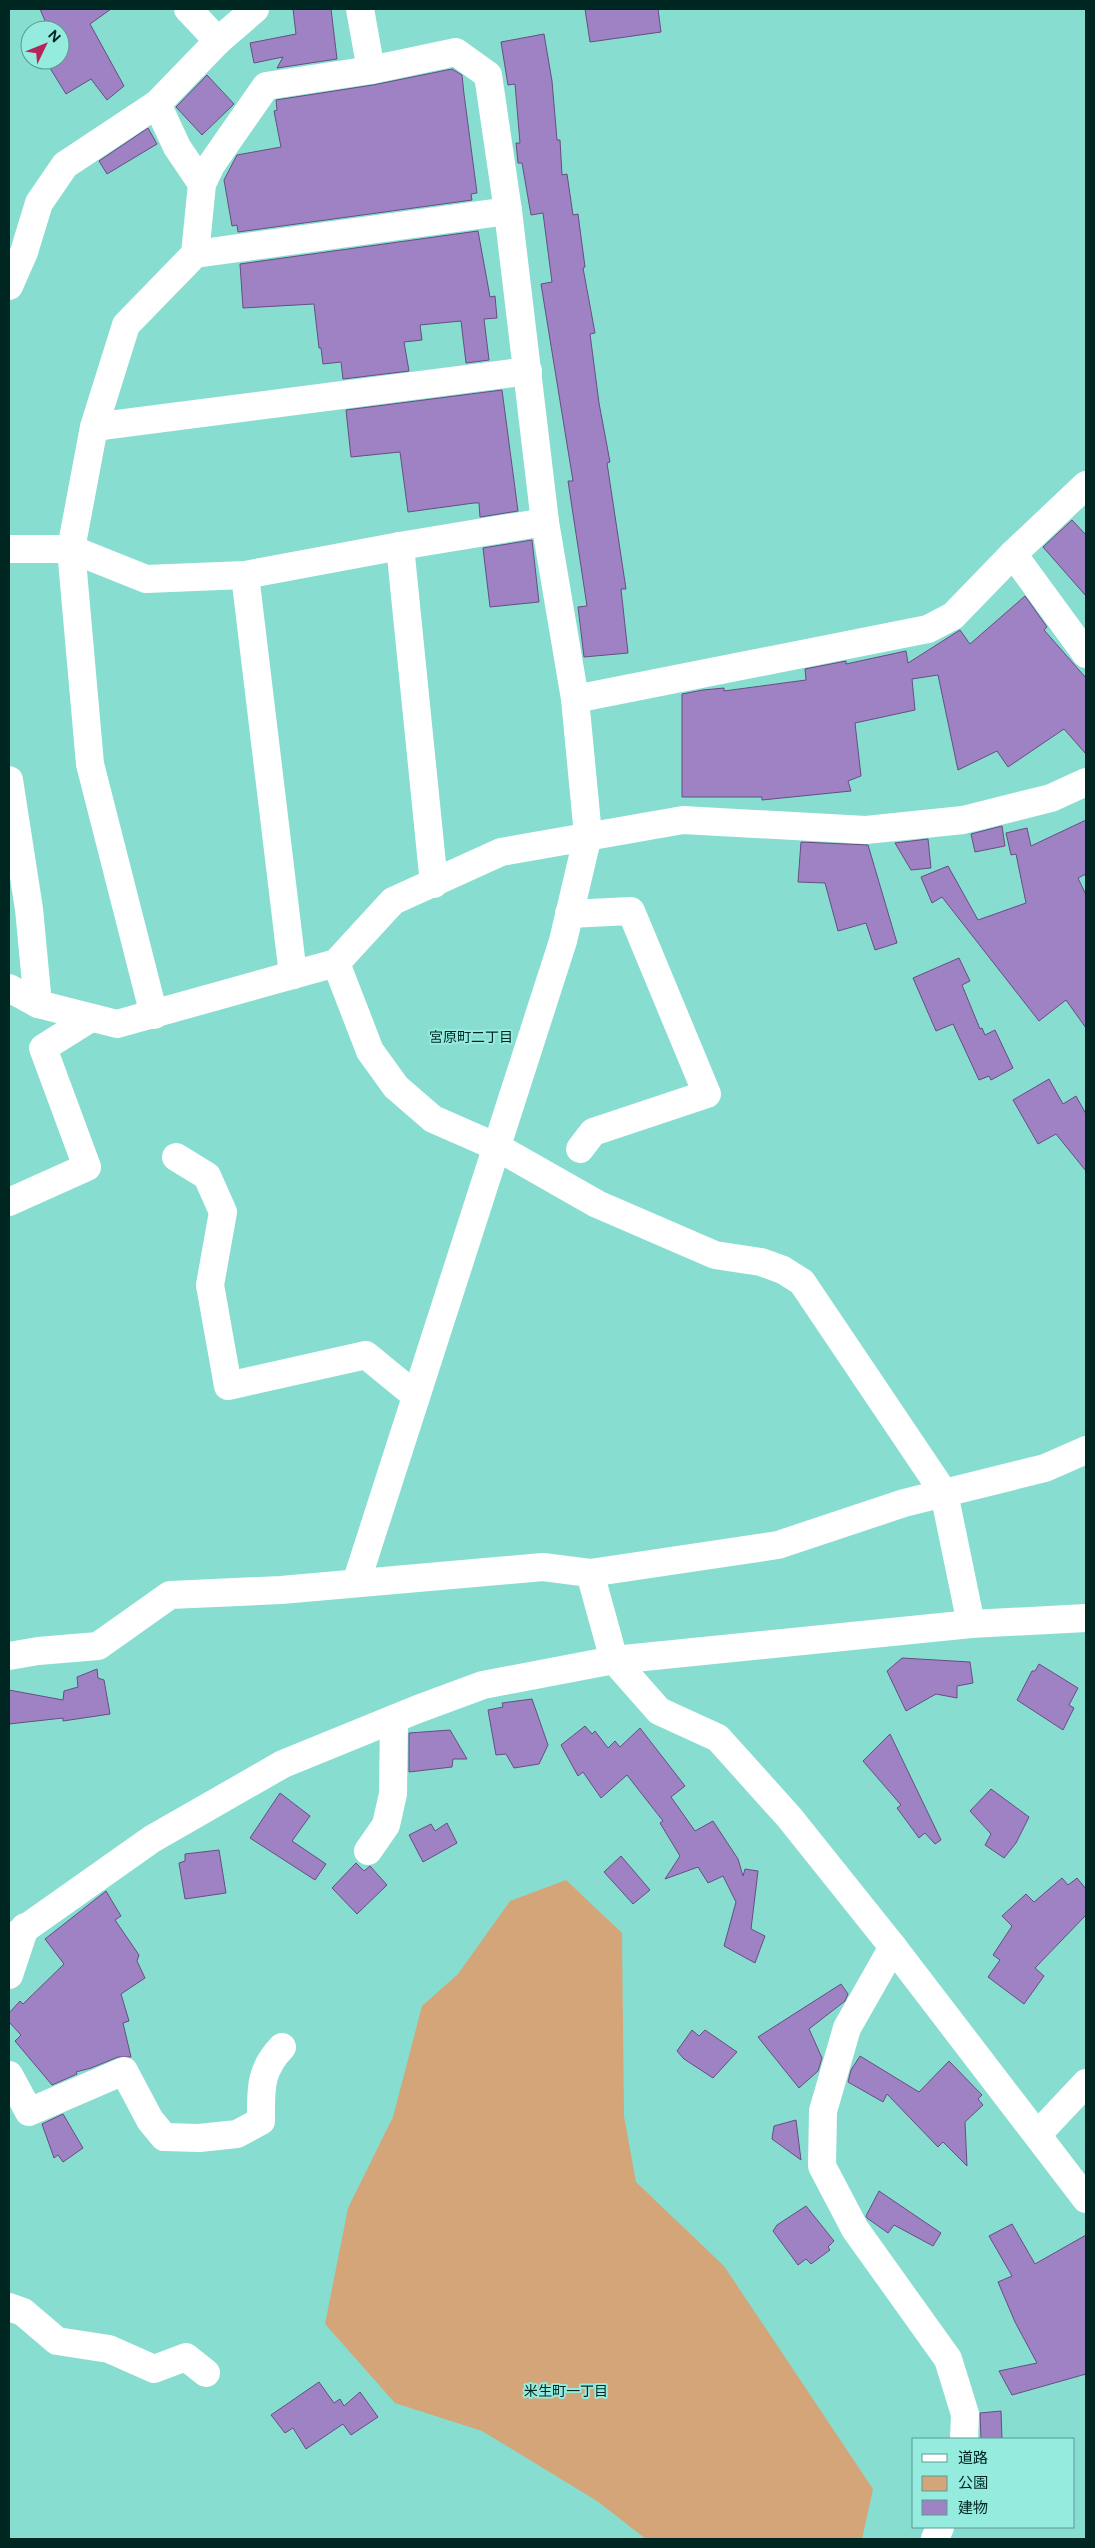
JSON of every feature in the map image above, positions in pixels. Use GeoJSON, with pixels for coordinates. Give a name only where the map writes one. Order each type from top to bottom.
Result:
{"type":"FeatureCollection","features":[{"type":"Feature","properties":{"kind":"street"},"geometry":{"type":"LineString","coordinates":[[188,9],[218,41]]}},
{"type":"Feature","properties":{"kind":"street"},"geometry":{"type":"LineString","coordinates":[[9,286],[16,250],[39,203],[65,165],[157,104],[218,41],[255,9]]}},
{"type":"Feature","properties":{"kind":"street"},"geometry":{"type":"LineString","coordinates":[[360,9],[370,70]]}},
{"type":"Feature","properties":{"kind":"street"},"geometry":{"type":"LineString","coordinates":[[195,254],[202,184],[212,165],[266,86],[370,70],[456,52],[488,75],[508,211],[545,522],[575,699],[588,835],[563,941],[356,1583]]}},
{"type":"Feature","properties":{"kind":"street"},"geometry":{"type":"LineString","coordinates":[[157,104],[177,147],[202,184]]}},
{"type":"Feature","properties":{"kind":"street"},"geometry":{"type":"LineString","coordinates":[[154,1015],[90,764],[71,549],[94,427],[126,325],[195,254],[508,211]]}},
{"type":"Feature","properties":{"kind":"street"},"geometry":{"type":"LineString","coordinates":[[94,427],[528,371]]}},
{"type":"Feature","properties":{"kind":"street"},"geometry":{"type":"LineString","coordinates":[[575,699],[928,629],[953,616],[1013,554],[1086,486]]}},
{"type":"Feature","properties":{"kind":"street"},"geometry":{"type":"LineString","coordinates":[[9,549],[71,549],[146,579],[245,575],[400,546],[545,522]]}},
{"type":"Feature","properties":{"kind":"street"},"geometry":{"type":"LineString","coordinates":[[400,546],[434,884]]}},
{"type":"Feature","properties":{"kind":"street"},"geometry":{"type":"LineString","coordinates":[[1013,554],[1086,654]]}},
{"type":"Feature","properties":{"kind":"street"},"geometry":{"type":"LineString","coordinates":[[245,575],[293,975]]}},
{"type":"Feature","properties":{"kind":"street"},"geometry":{"type":"LineString","coordinates":[[9,780],[29,909],[38,1004]]}},
{"type":"Feature","properties":{"kind":"street"},"geometry":{"type":"LineString","coordinates":[[9,988],[38,1004],[117,1024],[336,963],[393,901],[501,852],[588,835],[683,820],[866,830],[963,820],[1051,798],[1086,782]]}},
{"type":"Feature","properties":{"kind":"street"},"geometry":{"type":"LineString","coordinates":[[569,914],[631,911],[707,1094],[593,1132],[580,1149]]}},
{"type":"Feature","properties":{"kind":"street"},"geometry":{"type":"LineString","coordinates":[[336,963],[370,1051],[396,1087],[433,1118],[497,1147],[606,1208],[715,1255],[761,1262],[783,1270],[802,1282],[944,1493],[972,1624]]}},
{"type":"Feature","properties":{"kind":"street"},"geometry":{"type":"LineString","coordinates":[[9,1202],[87,1167],[43,1048],[90,1018]]}},
{"type":"Feature","properties":{"kind":"street"},"geometry":{"type":"LineString","coordinates":[[176,1157],[207,1176],[223,1212],[210,1285],[228,1386],[366,1355],[416,1396]]}},
{"type":"Feature","properties":{"kind":"street"},"geometry":{"type":"LineString","coordinates":[[9,1656],[98,1646],[170,1595],[356,1583],[543,1567],[590,1573],[778,1545],[904,1504],[1045,1468],[1086,1450]]}},
{"type":"Feature","properties":{"kind":"street"},"geometry":{"type":"LineString","coordinates":[[590,1573],[614,1660],[659,1711],[718,1738],[789,1817],[893,1947],[1086,2199]]}},
{"type":"Feature","properties":{"kind":"street"},"geometry":{"type":"LineString","coordinates":[[9,1975],[17,1934],[79,1888],[168,1829],[283,1764],[483,1685],[614,1660],[972,1624],[1085,1620]]}},
{"type":"Feature","properties":{"kind":"street"},"geometry":{"type":"LineString","coordinates":[[368,1852],[386,1825],[393,1794],[394,1719]]}},
{"type":"Feature","properties":{"kind":"street"},"geometry":{"type":"LineString","coordinates":[[893,1947],[847,2028],[823,2111],[822,2166],[855,2229],[948,2359],[964,2414],[964,2438]]}},
{"type":"Feature","properties":{"kind":"street"},"geometry":{"type":"LineString","coordinates":[[9,2075],[29,2112],[124,2071],[150,2120],[164,2138],[199,2138],[237,2134],[261,2121],[262,2079],[274,2056],[282,2047]]}},
{"type":"Feature","properties":{"kind":"street"},"geometry":{"type":"LineString","coordinates":[[1038,2134],[1086,2084]]}},
{"type":"Feature","properties":{"kind":"street"},"geometry":{"type":"LineString","coordinates":[[9,2307],[23,2312],[57,2341],[109,2349],[154,2369],[186,2357],[206,2373]]}},
{"type":"Feature","properties":{"kind":"green space"},"geometry":{"type":"Polygon","coordinates":[[[566,1880],[622,1933],[624,2116],[636,2182],[724,2266],[873,2489],[862,2539],[646,2539],[597,2501],[482,2431],[395,2403],[325,2324],[348,2208],[393,2117],[422,2006],[458,1974],[510,1901],[566,1880]]]}},
{"type":"Feature","properties":{"kind":"building"},"geometry":{"type":"Polygon","coordinates":[[[40,9],[111,9],[90,24],[124,86],[107,100],[91,79],[66,94],[51,70],[70,70],[70,20],[45,20],[40,9]]]}},
{"type":"Feature","properties":{"kind":"building"},"geometry":{"type":"Polygon","coordinates":[[[293,9],[331,9],[337,59],[277,68],[283,57],[254,63],[250,43],[296,34],[293,9]]]}},
{"type":"Feature","properties":{"kind":"building"},"geometry":{"type":"Polygon","coordinates":[[[585,9],[658,9],[661,32],[590,42],[585,9]]]}},
{"type":"Feature","properties":{"kind":"building"},"geometry":{"type":"Polygon","coordinates":[[[544,34],[552,81],[557,140],[560,140],[562,175],[567,174],[573,215],[578,214],[585,267],[583,268],[595,333],[590,334],[599,403],[610,462],[607,463],[626,589],[621,589],[628,653],[584,657],[578,607],[587,606],[568,481],[573,481],[541,284],[552,282],[543,213],[531,215],[522,163],[518,163],[516,143],[520,143],[515,84],[508,85],[501,42],[544,34]]]}},
{"type":"Feature","properties":{"kind":"building"},"geometry":{"type":"Polygon","coordinates":[[[452,69],[462,75],[477,193],[471,194],[472,200],[238,232],[237,225],[232,226],[224,180],[237,155],[281,147],[274,111],[277,110],[276,100],[373,85],[452,69]]]}},
{"type":"Feature","properties":{"kind":"building"},"geometry":{"type":"Polygon","coordinates":[[[207,75],[234,104],[202,135],[176,107],[207,75]]]}},
{"type":"Feature","properties":{"kind":"building"},"geometry":{"type":"Polygon","coordinates":[[[148,128],[157,144],[107,174],[99,161],[148,128]]]}},
{"type":"Feature","properties":{"kind":"building"},"geometry":{"type":"Polygon","coordinates":[[[478,231],[490,297],[495,296],[497,318],[484,319],[489,360],[466,363],[461,321],[420,325],[422,340],[404,342],[409,371],[343,379],[341,362],[323,364],[321,348],[319,348],[314,304],[243,308],[240,264],[478,231]]]}},
{"type":"Feature","properties":{"kind":"building"},"geometry":{"type":"Polygon","coordinates":[[[502,390],[518,511],[480,517],[479,503],[474,503],[408,512],[400,452],[351,457],[346,410],[502,390]]]}},
{"type":"Feature","properties":{"kind":"building"},"geometry":{"type":"Polygon","coordinates":[[[1072,520],[1086,535],[1086,596],[1043,547],[1072,520]]]}},
{"type":"Feature","properties":{"kind":"building"},"geometry":{"type":"Polygon","coordinates":[[[532,540],[539,602],[490,607],[483,548],[532,540]]]}},
{"type":"Feature","properties":{"kind":"building"},"geometry":{"type":"Polygon","coordinates":[[[1025,596],[1047,627],[1044,630],[1086,678],[1086,754],[1064,729],[1008,767],[997,751],[958,770],[938,675],[912,679],[915,710],[855,723],[861,776],[848,781],[851,791],[762,800],[762,797],[682,797],[682,694],[724,688],[724,691],[806,680],[805,669],[846,661],[846,664],[906,651],[908,663],[960,630],[970,644],[1025,596]]]}},
{"type":"Feature","properties":{"kind":"building"},"geometry":{"type":"Polygon","coordinates":[[[1086,820],[1086,874],[1078,878],[1086,895],[1086,1028],[1066,1000],[1039,1021],[942,897],[932,903],[921,877],[948,866],[978,920],[1026,903],[1016,854],[1011,855],[1006,833],[1027,828],[1031,846],[1086,820]]]}},
{"type":"Feature","properties":{"kind":"building"},"geometry":{"type":"Polygon","coordinates":[[[1002,826],[1005,846],[975,852],[971,834],[1002,826]]]}},
{"type":"Feature","properties":{"kind":"building"},"geometry":{"type":"Polygon","coordinates":[[[928,839],[931,868],[911,870],[895,843],[928,839]]]}},
{"type":"Feature","properties":{"kind":"building"},"geometry":{"type":"Polygon","coordinates":[[[801,842],[868,845],[897,943],[875,950],[866,923],[838,931],[825,883],[798,882],[801,842]]]}},
{"type":"Feature","properties":{"kind":"building"},"geometry":{"type":"Polygon","coordinates":[[[959,958],[970,981],[962,985],[980,1029],[982,1028],[985,1035],[995,1030],[1013,1068],[991,1080],[989,1076],[979,1080],[953,1024],[936,1031],[913,978],[959,958]]]}},
{"type":"Feature","properties":{"kind":"building"},"geometry":{"type":"Polygon","coordinates":[[[1049,1079],[1063,1104],[1076,1096],[1086,1114],[1086,1171],[1056,1134],[1038,1144],[1013,1100],[1049,1079]]]}},
{"type":"Feature","properties":{"kind":"building"},"geometry":{"type":"Polygon","coordinates":[[[902,1658],[970,1662],[973,1683],[957,1686],[957,1698],[936,1694],[906,1711],[887,1671],[902,1658]]]}},
{"type":"Feature","properties":{"kind":"building"},"geometry":{"type":"Polygon","coordinates":[[[1039,1664],[1078,1688],[1069,1705],[1074,1708],[1063,1730],[1017,1700],[1032,1671],[1035,1671],[1039,1664]]]}},
{"type":"Feature","properties":{"kind":"building"},"geometry":{"type":"Polygon","coordinates":[[[97,1669],[98,1678],[104,1680],[110,1714],[63,1721],[63,1718],[9,1724],[9,1690],[63,1700],[64,1691],[78,1687],[77,1677],[97,1669]]]}},
{"type":"Feature","properties":{"kind":"building"},"geometry":{"type":"Polygon","coordinates":[[[532,1699],[548,1745],[539,1764],[514,1768],[506,1754],[496,1755],[488,1710],[503,1707],[502,1703],[532,1699]]]}},
{"type":"Feature","properties":{"kind":"building"},"geometry":{"type":"Polygon","coordinates":[[[585,1726],[592,1734],[595,1731],[608,1748],[615,1741],[620,1747],[640,1728],[685,1786],[671,1797],[695,1831],[713,1821],[738,1859],[743,1876],[745,1869],[758,1871],[751,1929],[765,1936],[755,1963],[724,1946],[736,1902],[723,1876],[708,1883],[698,1867],[665,1879],[680,1856],[660,1823],[663,1821],[627,1775],[601,1798],[583,1772],[578,1776],[561,1745],[585,1726]]]}},
{"type":"Feature","properties":{"kind":"building"},"geometry":{"type":"Polygon","coordinates":[[[450,1730],[467,1759],[453,1759],[452,1767],[409,1772],[409,1733],[450,1730]]]}},
{"type":"Feature","properties":{"kind":"building"},"geometry":{"type":"Polygon","coordinates":[[[890,1734],[941,1840],[935,1844],[925,1833],[919,1838],[897,1808],[901,1805],[863,1761],[890,1734]]]}},
{"type":"Feature","properties":{"kind":"building"},"geometry":{"type":"Polygon","coordinates":[[[991,1789],[1029,1817],[1016,1843],[1004,1858],[985,1845],[991,1834],[970,1811],[991,1789]]]}},
{"type":"Feature","properties":{"kind":"building"},"geometry":{"type":"Polygon","coordinates":[[[280,1793],[310,1816],[292,1841],[326,1864],[315,1880],[250,1838],[280,1793]]]}},
{"type":"Feature","properties":{"kind":"building"},"geometry":{"type":"Polygon","coordinates":[[[447,1823],[457,1843],[423,1862],[409,1835],[431,1824],[435,1831],[447,1823]]]}},
{"type":"Feature","properties":{"kind":"building"},"geometry":{"type":"Polygon","coordinates":[[[219,1850],[226,1893],[185,1899],[179,1863],[185,1861],[185,1854],[219,1850]]]}},
{"type":"Feature","properties":{"kind":"building"},"geometry":{"type":"Polygon","coordinates":[[[621,1856],[650,1890],[633,1904],[604,1872],[621,1856]]]}},
{"type":"Feature","properties":{"kind":"building"},"geometry":{"type":"Polygon","coordinates":[[[356,1863],[364,1871],[370,1866],[387,1885],[357,1914],[332,1888],[356,1863]]]}},
{"type":"Feature","properties":{"kind":"building"},"geometry":{"type":"Polygon","coordinates":[[[1062,1878],[1068,1885],[1077,1878],[1086,1889],[1086,1915],[1035,1968],[1044,1976],[1024,2004],[988,1977],[1000,1960],[993,1955],[1012,1926],[1002,1916],[1026,1894],[1034,1902],[1062,1878]]]}},
{"type":"Feature","properties":{"kind":"building"},"geometry":{"type":"Polygon","coordinates":[[[106,1891],[121,1916],[115,1920],[139,1955],[137,1961],[145,1978],[121,1994],[129,2021],[123,2023],[131,2057],[118,2057],[76,2072],[77,2074],[52,2085],[15,2041],[21,2035],[9,2022],[9,2013],[20,2001],[23,2004],[64,1964],[45,1939],[106,1891]]]}},
{"type":"Feature","properties":{"kind":"building"},"geometry":{"type":"Polygon","coordinates":[[[841,1984],[848,1994],[845,2001],[809,2029],[822,2058],[818,2071],[799,2088],[758,2037],[841,1984]]]}},
{"type":"Feature","properties":{"kind":"building"},"geometry":{"type":"Polygon","coordinates":[[[692,2030],[699,2036],[705,2030],[737,2052],[713,2078],[684,2059],[677,2051],[692,2030]]]}},
{"type":"Feature","properties":{"kind":"building"},"geometry":{"type":"Polygon","coordinates":[[[860,2056],[919,2092],[949,2061],[982,2095],[978,2099],[983,2105],[965,2122],[967,2166],[943,2142],[938,2147],[887,2094],[883,2102],[848,2082],[851,2070],[860,2056]]]}},
{"type":"Feature","properties":{"kind":"building"},"geometry":{"type":"Polygon","coordinates":[[[63,2114],[83,2148],[63,2162],[58,2155],[54,2158],[42,2124],[63,2114]]]}},
{"type":"Feature","properties":{"kind":"building"},"geometry":{"type":"Polygon","coordinates":[[[796,2120],[801,2160],[772,2139],[774,2126],[796,2120]]]}},
{"type":"Feature","properties":{"kind":"building"},"geometry":{"type":"Polygon","coordinates":[[[879,2191],[941,2233],[933,2246],[894,2225],[888,2233],[867,2218],[866,2216],[879,2191]]]}},
{"type":"Feature","properties":{"kind":"building"},"geometry":{"type":"Polygon","coordinates":[[[806,2206],[834,2241],[828,2247],[830,2250],[811,2264],[806,2259],[798,2265],[773,2231],[777,2225],[806,2206]]]}},
{"type":"Feature","properties":{"kind":"building"},"geometry":{"type":"Polygon","coordinates":[[[1012,2224],[1035,2264],[1086,2235],[1086,2374],[1012,2395],[999,2371],[1037,2363],[1015,2322],[998,2282],[1012,2276],[989,2236],[1012,2224]]]}},
{"type":"Feature","properties":{"kind":"building"},"geometry":{"type":"Polygon","coordinates":[[[319,2382],[334,2403],[340,2399],[344,2406],[360,2392],[378,2417],[351,2435],[343,2424],[306,2449],[293,2428],[285,2433],[271,2415],[319,2382]]]}},
{"type":"Feature","properties":{"kind":"building"},"geometry":{"type":"Polygon","coordinates":[[[1001,2411],[1002,2438],[981,2438],[980,2413],[1001,2411]]]}},
{"type":"Feature","properties":{"kind":"district","name":"宮原町二丁目"},"geometry":{"type":"Point","coordinates":[471,1037]}},
{"type":"Feature","properties":{"kind":"district","name":"米生町一丁目"},"geometry":{"type":"Point","coordinates":[566,2391]}}]}
